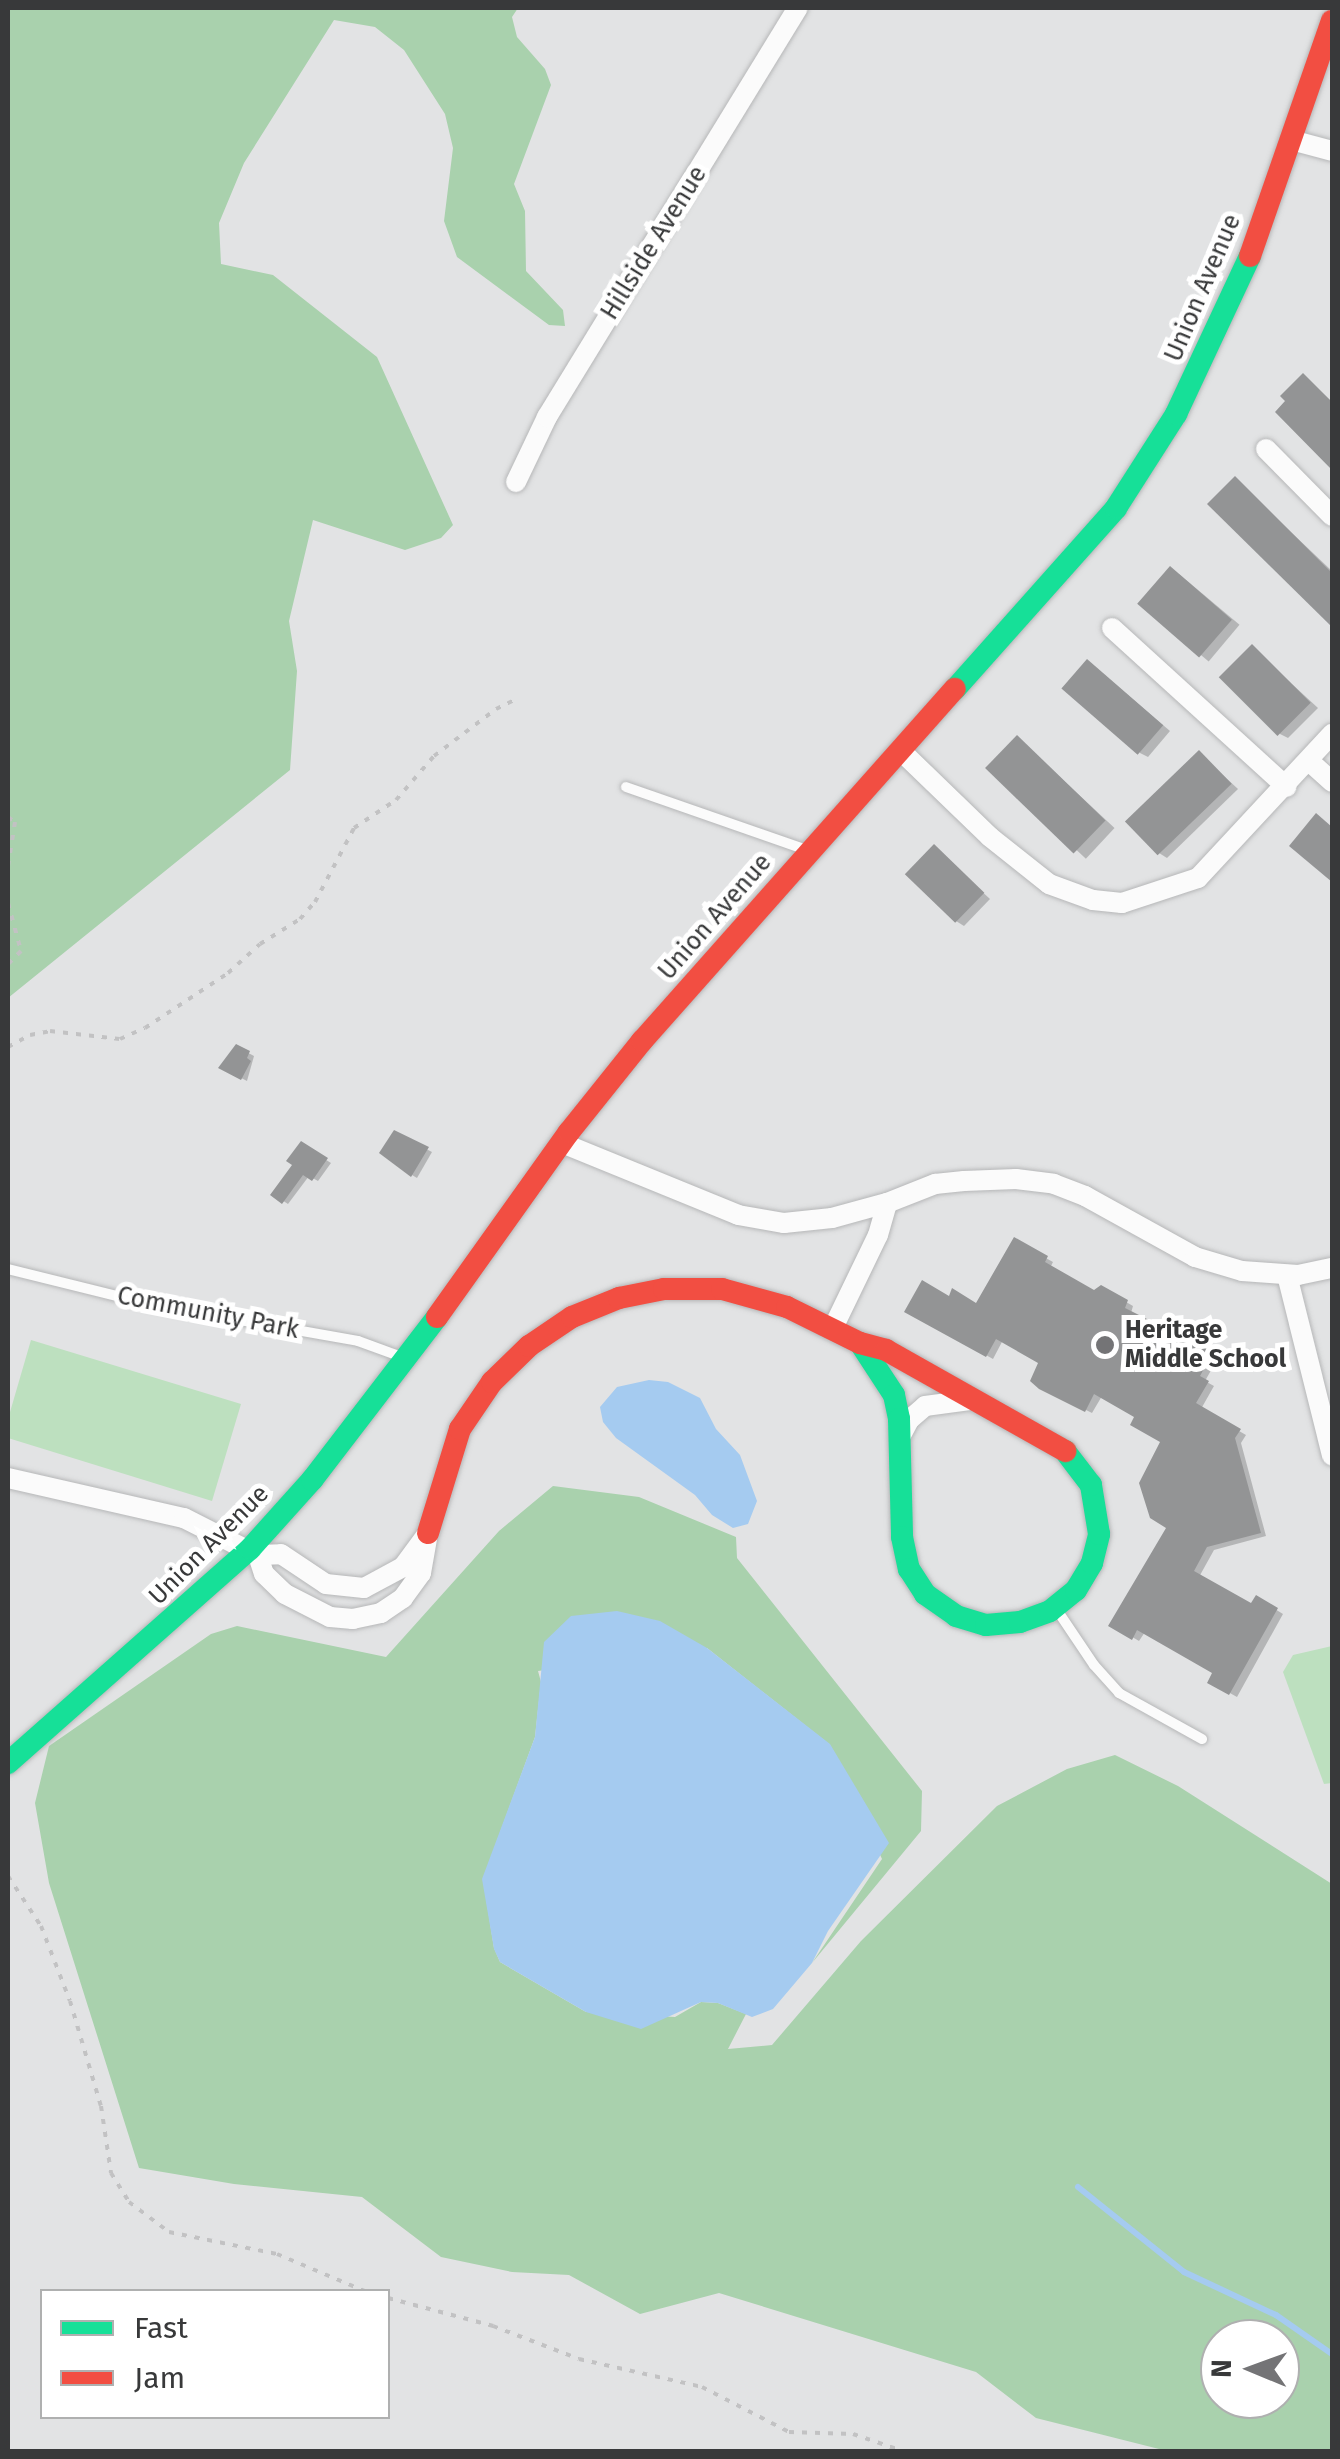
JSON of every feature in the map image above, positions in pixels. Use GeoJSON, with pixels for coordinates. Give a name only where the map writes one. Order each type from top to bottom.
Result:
{"type":"FeatureCollection","features":[{"type":"Feature","properties":{"kind":"street","name":"Hillside Avenue"},"geometry":{"type":"LineString","coordinates":[[516,482],[547,417],[798,8]]}},
{"type":"Feature","properties":{"kind":"street","name":"Union Avenue"},"geometry":{"type":"LineString","coordinates":[[8,1763],[254,1552],[407,1359],[562,1143],[642,1042],[1116,508],[1176,414],[1246,267],[1332,21]]}},
{"type":"Feature","properties":{"kind":"street"},"geometry":{"type":"LineString","coordinates":[[1291,140],[1332,151]]}},
{"type":"Feature","properties":{"kind":"street"},"geometry":{"type":"LineString","coordinates":[[1266,449],[1332,516]]}},
{"type":"Feature","properties":{"kind":"street"},"geometry":{"type":"LineString","coordinates":[[1112,628],[1287,787]]}},
{"type":"Feature","properties":{"kind":"street"},"geometry":{"type":"LineString","coordinates":[[900,750],[990,837],[1049,884],[1093,900],[1122,902],[1198,878],[1287,787],[1332,734]]}},
{"type":"Feature","properties":{"kind":"street"},"geometry":{"type":"LineString","coordinates":[[1309,761],[1332,782]]}},
{"type":"Feature","properties":{"kind":"street"},"geometry":{"type":"LineString","coordinates":[[562,1143],[738,1215],[784,1223],[832,1218],[935,1184],[1035,1180],[1085,1196],[1210,1263],[1287,1275],[1332,1268]]}},
{"type":"Feature","properties":{"kind":"street"},"geometry":{"type":"LineString","coordinates":[[832,1328],[878,1235],[887,1203]]}},
{"type":"Feature","properties":{"kind":"street"},"geometry":{"type":"LineString","coordinates":[[1287,1275],[1332,1454]]}},
{"type":"Feature","properties":{"kind":"street"},"geometry":{"type":"LineString","coordinates":[[254,1552],[264,1574],[285,1594],[330,1618],[353,1619],[381,1613],[403,1598],[421,1573],[448,1458],[476,1402],[508,1363],[572,1316],[641,1292],[722,1289],[751,1294],[860,1343],[886,1350],[1068,1453],[1091,1486],[1099,1534],[1092,1562],[1076,1590],[1054,1607],[1020,1622],[986,1624],[956,1616],[924,1594],[909,1570],[902,1537],[900,1437],[894,1395],[881,1368],[860,1343]]}},
{"type":"Feature","properties":{"kind":"street"},"geometry":{"type":"LineString","coordinates":[[900,1437],[909,1420],[925,1406],[972,1400]]}},
{"type":"Feature","properties":{"kind":"street"},"geometry":{"type":"LineString","coordinates":[[8,1478],[184,1518],[254,1552],[281,1554],[326,1584],[364,1588],[402,1567],[428,1533]]}},
{"type":"Feature","properties":{"kind":"lane"},"geometry":{"type":"LineString","coordinates":[[1322,8],[1332,13]]}},
{"type":"Feature","properties":{"kind":"lane"},"geometry":{"type":"LineString","coordinates":[[626,787],[809,851]]}},
{"type":"Feature","properties":{"kind":"lane","name":"Community Park"},"geometry":{"type":"LineString","coordinates":[[8,1268],[150,1304],[358,1341],[407,1359]]}},
{"type":"Feature","properties":{"kind":"lane"},"geometry":{"type":"LineString","coordinates":[[1054,1607],[1119,1694],[1202,1739]]}},
{"type":"Feature","properties":{"kind":"path"},"geometry":{"type":"LineString","coordinates":[[8,1048],[30,1035],[50,1031],[120,1038],[144,1028],[228,973],[308,910],[354,828],[396,800],[417,772],[444,748],[496,709],[520,698]]}},
{"type":"Feature","properties":{"kind":"path"},"geometry":{"type":"LineString","coordinates":[[8,818],[15,822],[8,866]]}},
{"type":"Feature","properties":{"kind":"path"},"geometry":{"type":"LineString","coordinates":[[8,903],[21,951],[8,964]]}},
{"type":"Feature","properties":{"kind":"path"},"geometry":{"type":"LineString","coordinates":[[8,1876],[41,1926],[70,2001],[101,2106],[110,2173],[129,2202],[169,2232],[277,2254],[360,2289]]}},
{"type":"Feature","properties":{"kind":"path"},"geometry":{"type":"LineString","coordinates":[[390,2299],[493,2326],[579,2359],[702,2387],[790,2432],[853,2434],[906,2452]]}},
{"type":"Feature","properties":{"kind":"green space"},"geometry":{"type":"Polygon","coordinates":[[[8,8],[518,8],[512,17],[517,37],[545,69],[551,85],[514,184],[525,211],[526,271],[563,310],[565,326],[549,325],[457,257],[444,221],[453,148],[445,114],[404,50],[375,27],[334,20],[244,163],[219,223],[221,264],[273,275],[377,357],[453,525],[441,538],[405,550],[313,520],[289,621],[297,671],[290,770],[8,998],[8,8]]]}},
{"type":"Feature","properties":{"kind":"green space"},"geometry":{"type":"Polygon","coordinates":[[[31,1340],[241,1404],[212,1501],[8,1438],[8,1419],[31,1340]]]}},
{"type":"Feature","properties":{"kind":"green space"},"geometry":{"type":"Polygon","coordinates":[[[553,1486],[639,1497],[736,1537],[737,1558],[922,1791],[921,1831],[812,1963],[882,1859],[830,1745],[707,1648],[538,1671],[541,1682],[535,1737],[483,1879],[494,1948],[500,1962],[586,2012],[675,2017],[701,2002],[718,2003],[746,2014],[728,2049],[772,2045],[861,1941],[997,1806],[1067,1769],[1115,1755],[1178,1786],[1332,1884],[1332,2451],[1167,2451],[1036,2418],[976,2372],[719,2293],[640,2314],[569,2275],[512,2272],[441,2257],[362,2197],[234,2184],[139,2168],[49,1883],[35,1803],[49,1746],[211,1634],[237,1626],[386,1657],[499,1531],[553,1486]]]}},
{"type":"Feature","properties":{"kind":"green space"},"geometry":{"type":"Polygon","coordinates":[[[1332,1646],[1332,1783],[1324,1784],[1283,1672],[1293,1655],[1332,1646]]]}},
{"type":"Feature","properties":{"kind":"water"},"geometry":{"type":"Polygon","coordinates":[[[649,1380],[668,1382],[700,1398],[716,1429],[740,1455],[757,1501],[748,1524],[733,1528],[712,1515],[695,1495],[616,1438],[603,1422],[600,1407],[617,1387],[649,1380]]]}},
{"type":"Feature","properties":{"kind":"water"},"geometry":{"type":"Polygon","coordinates":[[[617,1611],[660,1621],[707,1648],[830,1744],[889,1843],[828,1931],[812,1963],[773,2009],[752,2017],[718,2003],[701,2002],[641,2029],[586,2012],[500,1962],[494,1949],[482,1879],[535,1737],[544,1642],[571,1616],[617,1611]]]}},
{"type":"Feature","properties":{"kind":"building"},"geometry":{"type":"Polygon","coordinates":[[[1303,373],[1332,402],[1332,470],[1275,412],[1285,401],[1280,396],[1303,373]]]}},
{"type":"Feature","properties":{"kind":"building"},"geometry":{"type":"Polygon","coordinates":[[[1235,476],[1332,573],[1332,627],[1207,504],[1235,476]]]}},
{"type":"Feature","properties":{"kind":"building"},"geometry":{"type":"Polygon","coordinates":[[[1170,566],[1232,620],[1199,658],[1137,604],[1170,566]]]}},
{"type":"Feature","properties":{"kind":"building"},"geometry":{"type":"Polygon","coordinates":[[[1252,644],[1311,703],[1277,736],[1219,677],[1252,644]]]}},
{"type":"Feature","properties":{"kind":"building"},"geometry":{"type":"Polygon","coordinates":[[[1087,659],[1163,725],[1138,755],[1061,688],[1087,659]]]}},
{"type":"Feature","properties":{"kind":"building"},"geometry":{"type":"Polygon","coordinates":[[[1017,735],[1105,820],[1074,854],[985,768],[1017,735]]]}},
{"type":"Feature","properties":{"kind":"building"},"geometry":{"type":"Polygon","coordinates":[[[1199,750],[1232,784],[1158,855],[1125,822],[1199,750]]]}},
{"type":"Feature","properties":{"kind":"building"},"geometry":{"type":"Polygon","coordinates":[[[1316,813],[1332,827],[1332,882],[1289,846],[1316,813]]]}},
{"type":"Feature","properties":{"kind":"building"},"geometry":{"type":"Polygon","coordinates":[[[934,844],[984,893],[955,923],[905,874],[934,844]]]}},
{"type":"Feature","properties":{"kind":"building"},"geometry":{"type":"Polygon","coordinates":[[[236,1044],[250,1051],[247,1058],[251,1061],[241,1080],[218,1068],[236,1044]]]}},
{"type":"Feature","properties":{"kind":"building"},"geometry":{"type":"Polygon","coordinates":[[[394,1130],[429,1147],[411,1177],[379,1153],[394,1130]]]}},
{"type":"Feature","properties":{"kind":"building"},"geometry":{"type":"Polygon","coordinates":[[[301,1141],[328,1158],[312,1181],[303,1175],[282,1204],[270,1195],[292,1165],[286,1161],[301,1141]]]}},
{"type":"Feature","properties":{"kind":"building"},"geometry":{"type":"Polygon","coordinates":[[[1014,1237],[1048,1256],[1045,1262],[1094,1290],[1101,1285],[1128,1300],[1125,1308],[1213,1352],[1200,1376],[1209,1381],[1196,1403],[1241,1429],[1235,1438],[1261,1533],[1207,1547],[1194,1571],[1251,1603],[1256,1595],[1278,1608],[1229,1695],[1207,1683],[1212,1673],[1137,1630],[1132,1640],[1108,1626],[1166,1528],[1150,1518],[1139,1483],[1160,1442],[1130,1425],[1134,1417],[1094,1394],[1085,1412],[1039,1389],[1030,1381],[1038,1363],[996,1339],[986,1357],[904,1312],[922,1280],[949,1296],[952,1288],[976,1303],[1014,1237]]]}},
{"type":"Feature","properties":{"kind":"waterway"},"geometry":{"type":"LineString","coordinates":[[1078,2187],[1184,2272],[1276,2315],[1332,2354]]}},
{"type":"Feature","properties":{"kind":"traffic: fast"},"geometry":{"type":"LineString","coordinates":[[955,689],[1116,508],[1176,414],[1250,256]]}},
{"type":"Feature","properties":{"kind":"traffic: fast"},"geometry":{"type":"LineString","coordinates":[[8,1763],[250,1549],[312,1480],[437,1317]]}},
{"type":"Feature","properties":{"kind":"traffic: fast"},"geometry":{"type":"LineString","coordinates":[[860,1343],[894,1395],[899,1419],[902,1537],[909,1569],[925,1594],[956,1616],[986,1625],[1020,1622],[1050,1611],[1076,1590],[1092,1563],[1099,1534],[1091,1485],[1065,1451]]}},
{"type":"Feature","properties":{"kind":"traffic: jam"},"geometry":{"type":"LineString","coordinates":[[1250,256],[1332,21]]}},
{"type":"Feature","properties":{"kind":"traffic: jam"},"geometry":{"type":"LineString","coordinates":[[437,1317],[569,1132],[642,1041],[955,689]]}},
{"type":"Feature","properties":{"kind":"traffic: jam"},"geometry":{"type":"LineString","coordinates":[[428,1533],[460,1429],[492,1382],[529,1346],[572,1317],[619,1298],[664,1289],[722,1289],[787,1307],[860,1343],[886,1350],[1065,1451]]}},
{"type":"Feature","properties":{"kind":"place","name":"Heritage Middle School"},"geometry":{"type":"Point","coordinates":[1105,1345]}}]}
